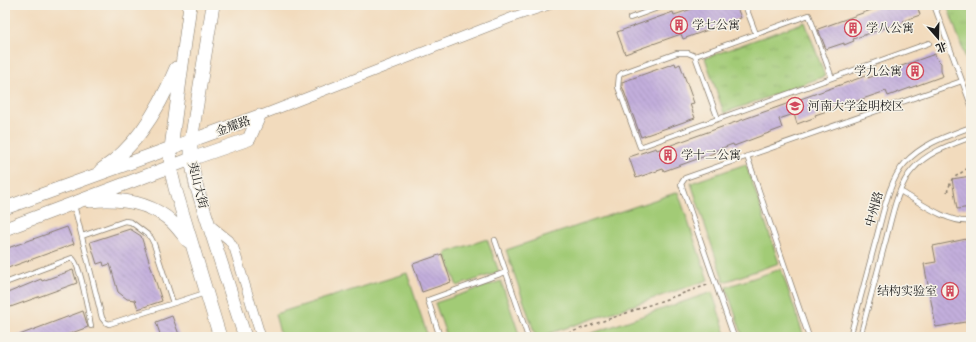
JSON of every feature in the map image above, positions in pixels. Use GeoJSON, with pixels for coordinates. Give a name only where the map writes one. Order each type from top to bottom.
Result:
{"type":"FeatureCollection","features":[{"type":"Feature","properties":{"kind":"main road","name":"夷山大街"},"geometry":{"type":"LineString","coordinates":[[190,5],[171,148],[170,167],[220,337]]}},
{"type":"Feature","properties":{"kind":"main road","name":"夷山大街"},"geometry":{"type":"LineString","coordinates":[[213,5],[191,141],[191,159],[196,185],[245,337]]}},
{"type":"Feature","properties":{"kind":"main road"},"geometry":{"type":"LineString","coordinates":[[86,180],[106,167],[137,138],[168,90],[184,50]]}},
{"type":"Feature","properties":{"kind":"main road","name":"金耀路"},"geometry":{"type":"LineString","coordinates":[[5,208],[260,116]]}},
{"type":"Feature","properties":{"kind":"main road","name":"金耀路"},"geometry":{"type":"LineString","coordinates":[[5,229],[191,159],[249,139],[260,116]]}},
{"type":"Feature","properties":{"kind":"main road"},"geometry":{"type":"LineString","coordinates":[[76,203],[101,200],[125,201],[147,206],[162,214],[174,223],[193,247]]}},
{"type":"Feature","properties":{"kind":"street"},"geometry":{"type":"LineString","coordinates":[[260,116],[506,20],[549,5]]}},
{"type":"Feature","properties":{"kind":"street"},"geometry":{"type":"LineString","coordinates":[[208,224],[229,240],[234,248],[261,337]]}},
{"type":"Feature","properties":{"kind":"lane"},"geometry":{"type":"LineString","coordinates":[[630,18],[666,5]]}},
{"type":"Feature","properties":{"kind":"lane"},"geometry":{"type":"LineString","coordinates":[[745,5],[756,34]]}},
{"type":"Feature","properties":{"kind":"lane"},"geometry":{"type":"LineString","coordinates":[[934,5],[971,105]]}},
{"type":"Feature","properties":{"kind":"lane"},"geometry":{"type":"LineString","coordinates":[[832,78],[809,15],[696,56],[677,53],[622,73],[619,76],[618,87],[640,148],[929,44]]}},
{"type":"Feature","properties":{"kind":"lane"},"geometry":{"type":"LineString","coordinates":[[696,56],[718,119]]}},
{"type":"Feature","properties":{"kind":"lane"},"geometry":{"type":"LineString","coordinates":[[734,337],[681,184],[685,178],[962,81]]}},
{"type":"Feature","properties":{"kind":"lane","name":"中州路"},"geometry":{"type":"LineString","coordinates":[[850,337],[889,191],[904,164],[913,155],[945,136],[971,127]]}},
{"type":"Feature","properties":{"kind":"lane","name":"中州路"},"geometry":{"type":"LineString","coordinates":[[860,337],[900,191],[911,170],[920,162],[949,145],[971,138]]}},
{"type":"Feature","properties":{"kind":"lane"},"geometry":{"type":"LineString","coordinates":[[747,156],[809,337]]}},
{"type":"Feature","properties":{"kind":"lane"},"geometry":{"type":"LineString","coordinates":[[900,191],[946,217],[957,220],[971,221]]}},
{"type":"Feature","properties":{"kind":"lane"},"geometry":{"type":"LineString","coordinates":[[76,203],[82,236],[102,318],[106,322],[109,324],[207,292]]}},
{"type":"Feature","properties":{"kind":"lane"},"geometry":{"type":"LineString","coordinates":[[82,236],[125,221],[131,222],[148,235],[154,244],[173,303]]}},
{"type":"Feature","properties":{"kind":"lane"},"geometry":{"type":"LineString","coordinates":[[495,240],[528,337]]}},
{"type":"Feature","properties":{"kind":"lane"},"geometry":{"type":"LineString","coordinates":[[5,282],[72,258],[77,263],[91,326]]}},
{"type":"Feature","properties":{"kind":"lane"},"geometry":{"type":"LineString","coordinates":[[440,337],[428,300],[506,272]]}},
{"type":"Feature","properties":{"kind":"path"},"geometry":{"type":"LineString","coordinates":[[947,192],[952,179],[971,166]]}},
{"type":"Feature","properties":{"kind":"path"},"geometry":{"type":"LineString","coordinates":[[557,337],[715,282]]}},
{"type":"Feature","properties":{"kind":"green space"},"geometry":{"type":"Polygon","coordinates":[[[947,5],[971,5],[971,73],[947,5]]]}},
{"type":"Feature","properties":{"kind":"green space"},"geometry":{"type":"Polygon","coordinates":[[[805,22],[825,76],[724,113],[705,58],[805,22]]]}},
{"type":"Feature","properties":{"kind":"green space"},"geometry":{"type":"Polygon","coordinates":[[[746,164],[779,263],[724,282],[691,183],[746,164]]]}},
{"type":"Feature","properties":{"kind":"green space"},"geometry":{"type":"Polygon","coordinates":[[[678,192],[708,280],[536,337],[506,250],[678,192]]]}},
{"type":"Feature","properties":{"kind":"green space"},"geometry":{"type":"Polygon","coordinates":[[[487,239],[499,272],[457,286],[445,253],[487,239]]]}},
{"type":"Feature","properties":{"kind":"green space"},"geometry":{"type":"Polygon","coordinates":[[[781,269],[804,337],[743,337],[726,287],[781,269]]]}},
{"type":"Feature","properties":{"kind":"green space"},"geometry":{"type":"Polygon","coordinates":[[[407,273],[428,337],[281,337],[275,314],[407,273]]]}},
{"type":"Feature","properties":{"kind":"green space"},"geometry":{"type":"Polygon","coordinates":[[[501,281],[520,337],[447,337],[435,303],[501,281]]]}},
{"type":"Feature","properties":{"kind":"green space"},"geometry":{"type":"Polygon","coordinates":[[[712,292],[727,337],[581,337],[712,292]]]}},
{"type":"Feature","properties":{"kind":"building","name":"学七公寓"},"geometry":{"type":"Polygon","coordinates":[[[703,5],[736,5],[741,18],[683,39],[681,34],[625,54],[617,32],[673,12],[674,15],[703,5]]]}},
{"type":"Feature","properties":{"kind":"building","name":"学八公寓"},"geometry":{"type":"Polygon","coordinates":[[[885,5],[917,5],[920,15],[903,21],[904,23],[894,27],[893,25],[853,39],[854,41],[844,45],[844,43],[826,49],[818,29],[885,5]]]}},
{"type":"Feature","properties":{"kind":"building"},"geometry":{"type":"Polygon","coordinates":[[[935,54],[936,58],[941,63],[941,71],[943,76],[888,96],[886,91],[815,115],[816,117],[797,124],[794,114],[779,119],[782,128],[734,146],[733,144],[714,151],[714,153],[664,171],[663,169],[636,178],[629,157],[656,148],[657,150],[868,75],[868,78],[935,54]]]}},
{"type":"Feature","properties":{"kind":"building"},"geometry":{"type":"Polygon","coordinates":[[[675,63],[676,66],[680,64],[694,103],[690,104],[695,118],[641,137],[622,86],[622,82],[675,63]]]}},
{"type":"Feature","properties":{"kind":"building"},"geometry":{"type":"Polygon","coordinates":[[[971,176],[971,207],[957,209],[952,179],[971,176]]]}},
{"type":"Feature","properties":{"kind":"building"},"geometry":{"type":"Polygon","coordinates":[[[67,227],[74,244],[5,269],[5,249],[67,227]]]}},
{"type":"Feature","properties":{"kind":"building"},"geometry":{"type":"Polygon","coordinates":[[[130,229],[141,236],[162,301],[138,309],[135,300],[127,299],[118,292],[110,264],[104,266],[103,262],[97,264],[90,242],[130,229]]]}},
{"type":"Feature","properties":{"kind":"building","name":"结构实验室"},"geometry":{"type":"Polygon","coordinates":[[[971,238],[971,321],[936,327],[924,264],[936,262],[933,246],[971,238]]]}},
{"type":"Feature","properties":{"kind":"building"},"geometry":{"type":"Polygon","coordinates":[[[442,254],[451,282],[422,292],[413,264],[442,254]]]}},
{"type":"Feature","properties":{"kind":"building"},"geometry":{"type":"Polygon","coordinates":[[[73,270],[77,283],[5,309],[5,294],[41,279],[42,281],[73,270]]]}},
{"type":"Feature","properties":{"kind":"building"},"geometry":{"type":"Polygon","coordinates":[[[83,311],[88,327],[61,337],[14,337],[83,311]]]}},
{"type":"Feature","properties":{"kind":"building"},"geometry":{"type":"Polygon","coordinates":[[[172,316],[180,337],[161,337],[156,322],[172,316]]]}},
{"type":"Feature","properties":{"kind":"place","name":"学七公寓"},"geometry":{"type":"Point","coordinates":[679,25]}},
{"type":"Feature","properties":{"kind":"place","name":"学八公寓"},"geometry":{"type":"Point","coordinates":[853,28]}},
{"type":"Feature","properties":{"kind":"place","name":"学九公寓"},"geometry":{"type":"Point","coordinates":[915,71]}},
{"type":"Feature","properties":{"kind":"place","name":"河南大学金明校区"},"geometry":{"type":"Point","coordinates":[795,106]}},
{"type":"Feature","properties":{"kind":"place","name":"学十二公寓"},"geometry":{"type":"Point","coordinates":[668,155]}},
{"type":"Feature","properties":{"kind":"place","name":"结构实验室"},"geometry":{"type":"Point","coordinates":[950,291]}}]}
